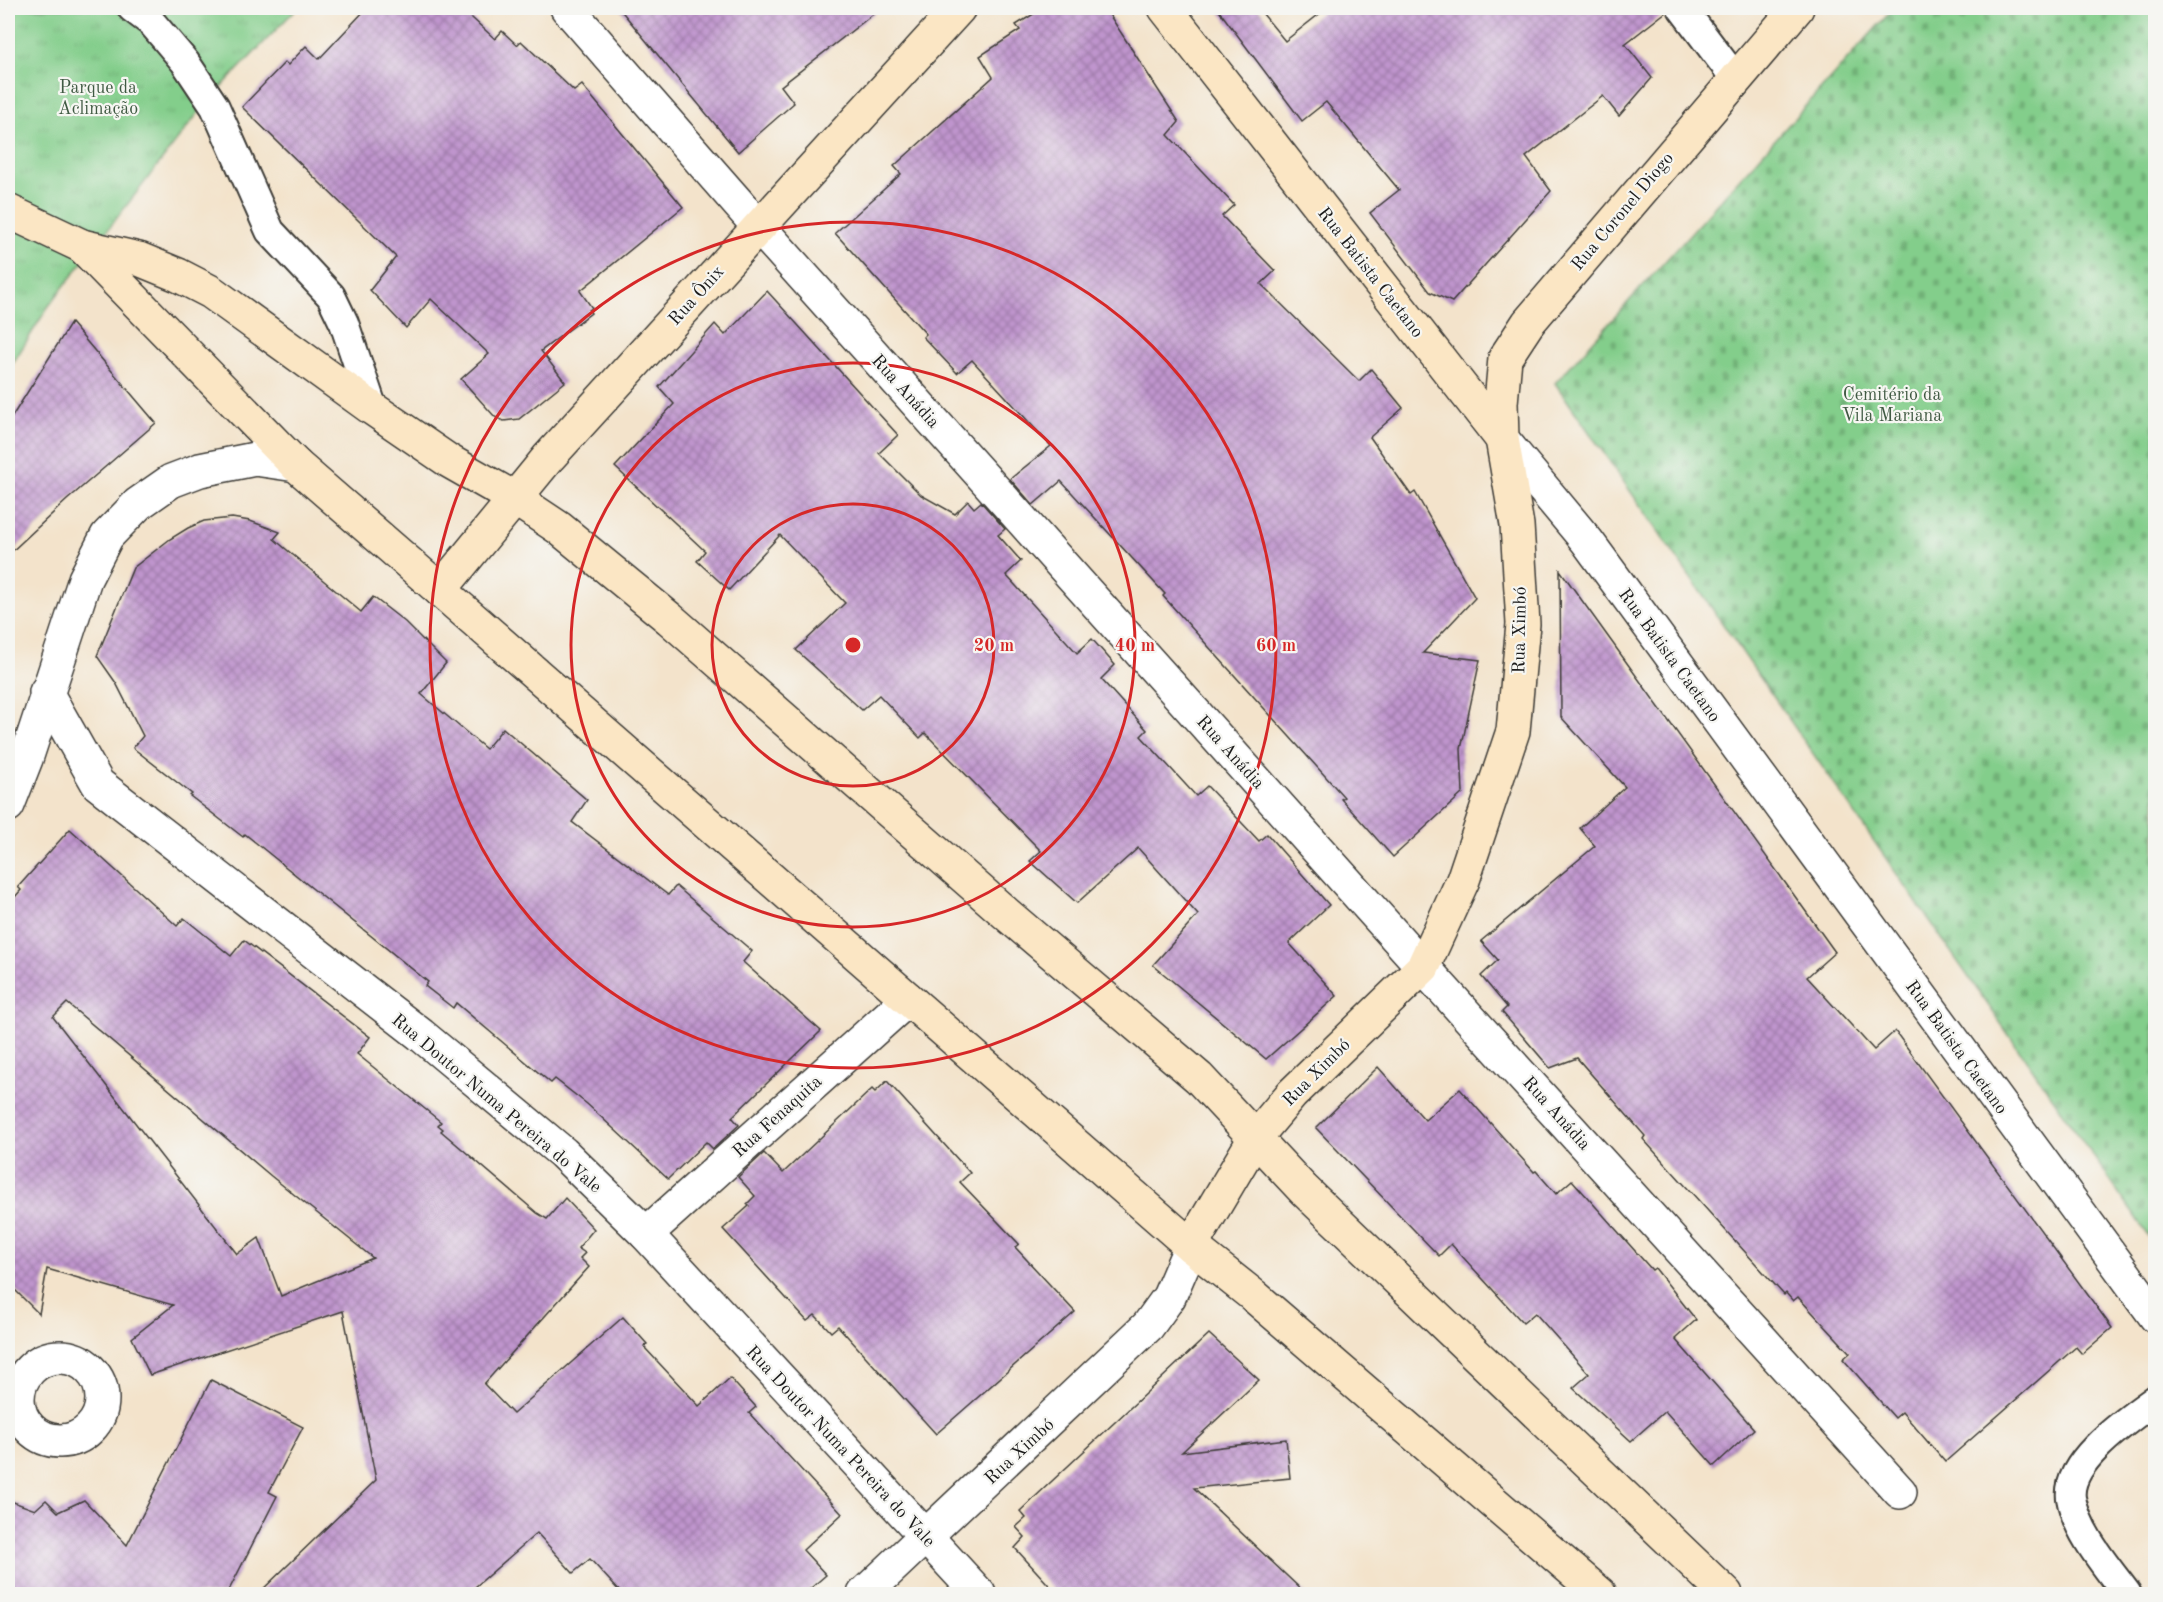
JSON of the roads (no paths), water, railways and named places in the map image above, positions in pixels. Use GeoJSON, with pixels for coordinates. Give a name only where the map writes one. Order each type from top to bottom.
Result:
{"type":"FeatureCollection","features":[{"type":"Feature","properties":{"kind":"street","name":"Rua Anádia"},"geometry":{"type":"LineString","coordinates":[[567,8],[758,226],[1423,967],[1900,1492]]}},
{"type":"Feature","properties":{"kind":"street","name":"Rua Ônix"},"geometry":{"type":"LineString","coordinates":[[441,590],[514,498],[758,226],[959,8]]}},
{"type":"Feature","properties":{"kind":"street","name":"Rua Batista Caetano"},"geometry":{"type":"LineString","coordinates":[[1165,8],[1502,439],[1587,541],[2156,1317]]}},
{"type":"Feature","properties":{"kind":"street","name":"Rua Coronel Diogo"},"geometry":{"type":"LineString","coordinates":[[1502,439],[1501,403],[1505,358],[1528,323],[1797,8]]}},
{"type":"Feature","properties":{"kind":"street"},"geometry":{"type":"LineString","coordinates":[[8,211],[82,246],[139,259],[211,292],[449,461],[514,498],[559,528],[670,619],[1010,917],[1199,1078],[1303,1189],[1726,1594]]}},
{"type":"Feature","properties":{"kind":"street"},"geometry":{"type":"LineString","coordinates":[[82,246],[296,465],[1191,1246],[1254,1296],[1600,1594]]}},
{"type":"Feature","properties":{"kind":"street","name":"Rua Ximbó"},"geometry":{"type":"LineString","coordinates":[[864,1594],[927,1538],[1148,1326],[1169,1297],[1191,1246],[1255,1138],[1292,1094],[1423,967],[1463,880],[1513,731],[1523,624],[1517,525],[1502,439]]}},
{"type":"Feature","properties":{"kind":"street"},"geometry":{"type":"LineString","coordinates":[[8,805],[26,759],[46,692],[85,579],[107,536],[138,504],[171,481],[200,470],[255,459],[296,465]]}},
{"type":"Feature","properties":{"kind":"street","name":"Rua Doutor Numa Pereira do Vale"},"geometry":{"type":"LineString","coordinates":[[46,692],[98,784],[421,1035],[563,1154],[646,1234],[979,1594]]}},
{"type":"Feature","properties":{"kind":"street","name":"Rua Fenaquita"},"geometry":{"type":"LineString","coordinates":[[646,1234],[908,999]]}},
{"type":"Feature","properties":{"kind":"lane"},"geometry":{"type":"LineString","coordinates":[[132,8],[152,23],[185,62],[214,107],[270,231],[331,296],[344,322],[373,409]]}},
{"type":"Feature","properties":{"kind":"lane"},"geometry":{"type":"LineString","coordinates":[[1682,8],[1735,78]]}},
{"type":"Feature","properties":{"kind":"lane"},"geometry":{"type":"LineString","coordinates":[[2127,1594],[2090,1541],[2071,1497],[2075,1475],[2092,1451],[2156,1400]]}},
{"type":"Feature","properties":{"kind":"park label","name":"Parque da Aclimação"},"geometry":{"type":"Point","coordinates":[98,97]}},
{"type":"Feature","properties":{"kind":"park label","name":"Cemitério da Vila Mariana"},"geometry":{"type":"Point","coordinates":[1892,404]}}]}
